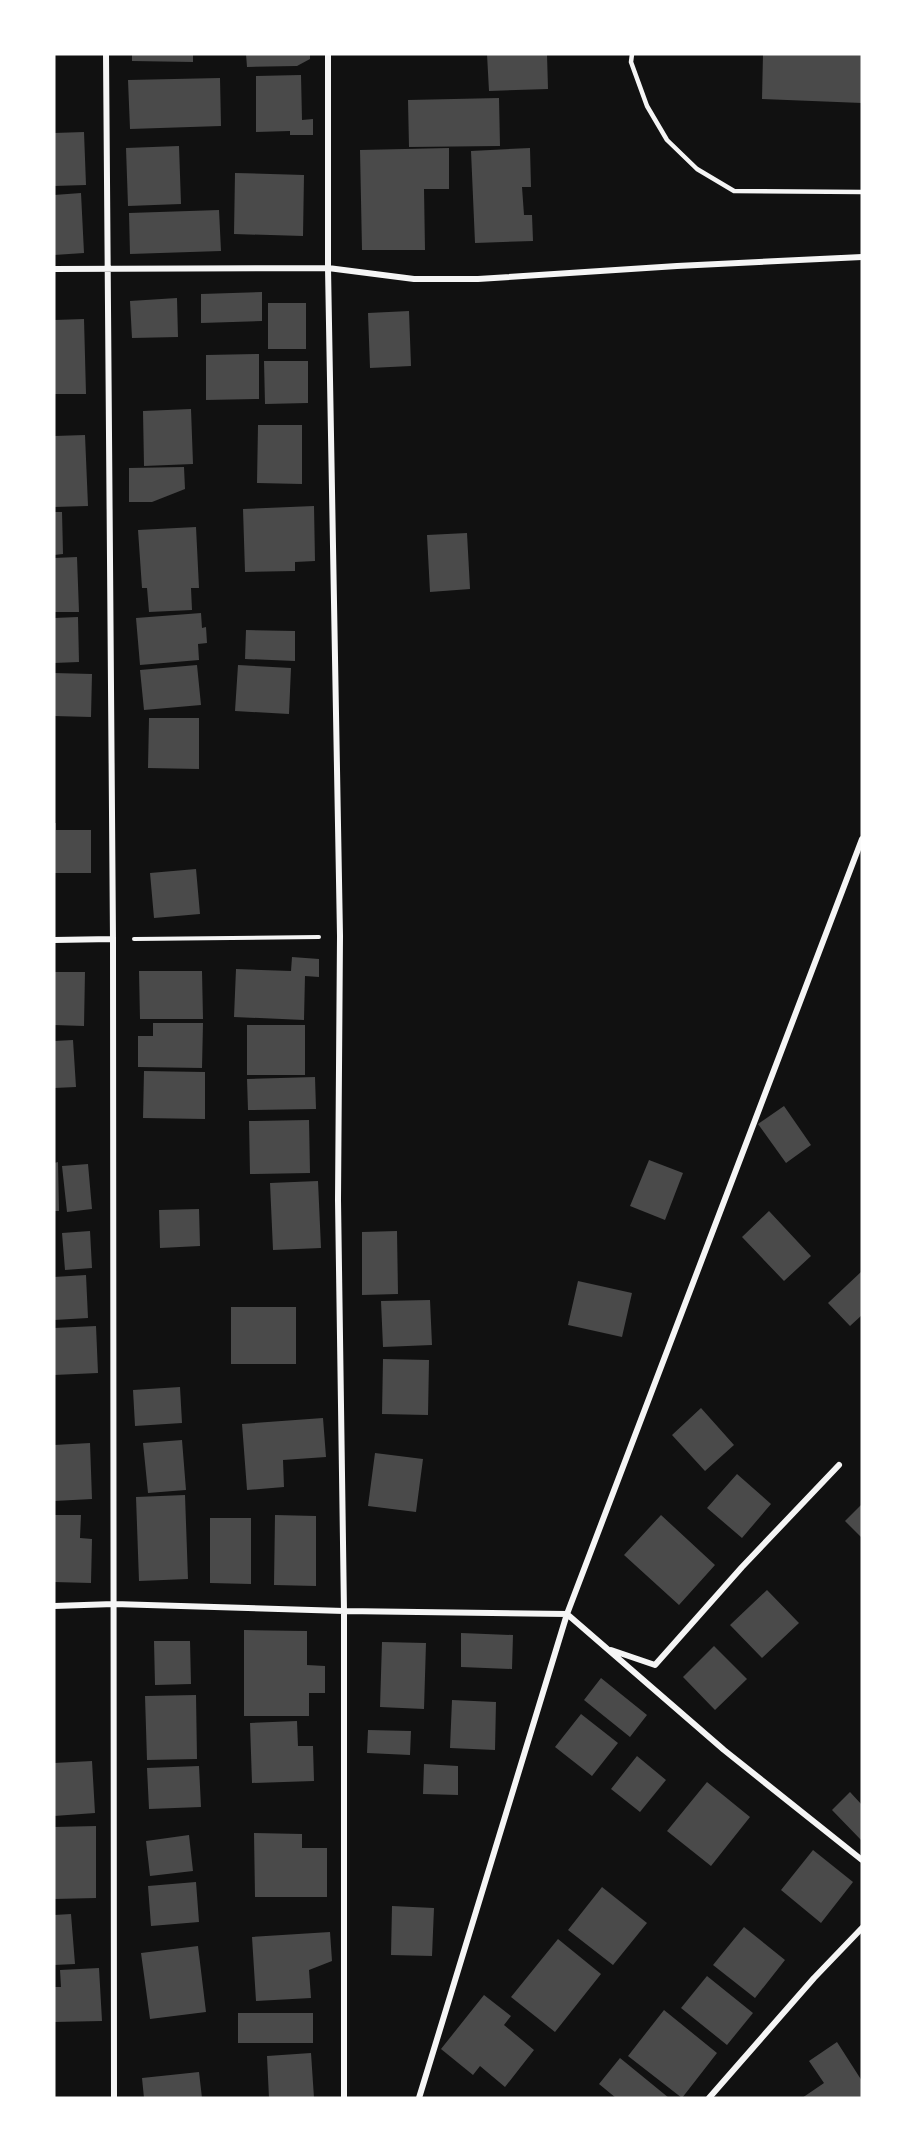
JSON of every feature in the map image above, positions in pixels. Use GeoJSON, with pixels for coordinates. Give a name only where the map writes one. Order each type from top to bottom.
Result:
{"type":"FeatureCollection","features":[{"type":"Feature","properties":{"kind":"street"},"geometry":{"type":"LineString","coordinates":[[106,54],[113,939],[114,2098]]}},
{"type":"Feature","properties":{"kind":"street"},"geometry":{"type":"LineString","coordinates":[[328,54],[328,268],[340,936],[338,1200],[344,1611],[344,2098]]}},
{"type":"Feature","properties":{"kind":"street"},"geometry":{"type":"LineString","coordinates":[[54,269],[328,268],[414,279],[478,279],[862,257]]}},
{"type":"Feature","properties":{"kind":"street"},"geometry":{"type":"LineString","coordinates":[[419,2098],[567,1614],[862,839]]}},
{"type":"Feature","properties":{"kind":"street"},"geometry":{"type":"LineString","coordinates":[[54,940],[113,939]]}},
{"type":"Feature","properties":{"kind":"street"},"geometry":{"type":"LineString","coordinates":[[607,1649],[655,1665],[839,1465]]}},
{"type":"Feature","properties":{"kind":"street"},"geometry":{"type":"LineString","coordinates":[[54,1606],[114,1604],[344,1611],[567,1614],[724,1750],[862,1860]]}},
{"type":"Feature","properties":{"kind":"street"},"geometry":{"type":"LineString","coordinates":[[709,2098],[814,1978],[862,1928]]}},
{"type":"Feature","properties":{"kind":"lane"},"geometry":{"type":"LineString","coordinates":[[632,54],[631,62],[647,106],[667,140],[697,169],[734,191],[862,192]]}},
{"type":"Feature","properties":{"kind":"path"},"geometry":{"type":"LineString","coordinates":[[113,939],[340,936]]}},
{"type":"Feature","properties":{"kind":"building"},"geometry":{"type":"Polygon","coordinates":[[[132,54],[193,54],[193,62],[132,61],[132,54]]]}},
{"type":"Feature","properties":{"kind":"building"},"geometry":{"type":"Polygon","coordinates":[[[246,54],[310,54],[310,59],[297,66],[247,67],[246,54]]]}},
{"type":"Feature","properties":{"kind":"building"},"geometry":{"type":"Polygon","coordinates":[[[487,54],[547,54],[548,89],[489,91],[487,54]]]}},
{"type":"Feature","properties":{"kind":"building"},"geometry":{"type":"Polygon","coordinates":[[[763,54],[862,54],[862,103],[762,99],[763,54]]]}},
{"type":"Feature","properties":{"kind":"building"},"geometry":{"type":"Polygon","coordinates":[[[301,75],[302,120],[313,119],[313,135],[290,135],[290,131],[256,132],[256,76],[301,75]]]}},
{"type":"Feature","properties":{"kind":"building"},"geometry":{"type":"Polygon","coordinates":[[[220,78],[221,126],[130,129],[128,80],[220,78]]]}},
{"type":"Feature","properties":{"kind":"building"},"geometry":{"type":"Polygon","coordinates":[[[499,98],[500,146],[409,147],[408,100],[499,98]]]}},
{"type":"Feature","properties":{"kind":"building"},"geometry":{"type":"Polygon","coordinates":[[[84,132],[86,185],[54,186],[54,133],[84,132]]]}},
{"type":"Feature","properties":{"kind":"building"},"geometry":{"type":"Polygon","coordinates":[[[179,146],[181,204],[128,206],[126,148],[179,146]]]}},
{"type":"Feature","properties":{"kind":"building"},"geometry":{"type":"Polygon","coordinates":[[[449,148],[449,189],[424,189],[425,250],[362,250],[360,150],[449,148]]]}},
{"type":"Feature","properties":{"kind":"building"},"geometry":{"type":"Polygon","coordinates":[[[530,148],[531,187],[522,187],[524,215],[532,215],[533,241],[475,243],[471,151],[530,148]]]}},
{"type":"Feature","properties":{"kind":"building"},"geometry":{"type":"Polygon","coordinates":[[[235,173],[304,175],[303,236],[234,234],[235,173]]]}},
{"type":"Feature","properties":{"kind":"building"},"geometry":{"type":"Polygon","coordinates":[[[81,193],[84,253],[54,255],[54,195],[81,193]]]}},
{"type":"Feature","properties":{"kind":"building"},"geometry":{"type":"Polygon","coordinates":[[[219,210],[221,251],[130,254],[129,213],[219,210]]]}},
{"type":"Feature","properties":{"kind":"building"},"geometry":{"type":"Polygon","coordinates":[[[262,292],[262,321],[201,323],[201,294],[262,292]]]}},
{"type":"Feature","properties":{"kind":"building"},"geometry":{"type":"Polygon","coordinates":[[[177,298],[178,337],[132,338],[130,301],[177,298]]]}},
{"type":"Feature","properties":{"kind":"building"},"geometry":{"type":"Polygon","coordinates":[[[268,303],[306,303],[306,349],[268,349],[268,303]]]}},
{"type":"Feature","properties":{"kind":"building"},"geometry":{"type":"Polygon","coordinates":[[[409,311],[411,366],[370,368],[368,313],[409,311]]]}},
{"type":"Feature","properties":{"kind":"building"},"geometry":{"type":"Polygon","coordinates":[[[84,319],[86,394],[54,394],[54,320],[84,319]]]}},
{"type":"Feature","properties":{"kind":"building"},"geometry":{"type":"Polygon","coordinates":[[[259,354],[259,399],[206,400],[206,355],[259,354]]]}},
{"type":"Feature","properties":{"kind":"building"},"geometry":{"type":"Polygon","coordinates":[[[264,361],[308,361],[308,403],[265,404],[264,361]]]}},
{"type":"Feature","properties":{"kind":"building"},"geometry":{"type":"Polygon","coordinates":[[[191,409],[193,464],[144,466],[143,411],[191,409]]]}},
{"type":"Feature","properties":{"kind":"building"},"geometry":{"type":"Polygon","coordinates":[[[258,425],[302,425],[302,484],[257,483],[258,425]]]}},
{"type":"Feature","properties":{"kind":"building"},"geometry":{"type":"Polygon","coordinates":[[[85,435],[88,506],[54,507],[54,436],[85,435]]]}},
{"type":"Feature","properties":{"kind":"building"},"geometry":{"type":"Polygon","coordinates":[[[184,467],[185,489],[152,502],[129,502],[129,468],[184,467]]]}},
{"type":"Feature","properties":{"kind":"building"},"geometry":{"type":"Polygon","coordinates":[[[314,506],[315,561],[295,562],[295,571],[245,572],[243,509],[314,506]]]}},
{"type":"Feature","properties":{"kind":"building"},"geometry":{"type":"Polygon","coordinates":[[[54,512],[62,512],[63,554],[54,555],[54,512]]]}},
{"type":"Feature","properties":{"kind":"building"},"geometry":{"type":"Polygon","coordinates":[[[196,527],[199,588],[191,588],[192,610],[149,612],[147,588],[142,588],[138,530],[196,527]]]}},
{"type":"Feature","properties":{"kind":"building"},"geometry":{"type":"Polygon","coordinates":[[[467,533],[470,589],[430,592],[427,535],[467,533]]]}},
{"type":"Feature","properties":{"kind":"building"},"geometry":{"type":"Polygon","coordinates":[[[77,557],[79,612],[54,612],[54,558],[77,557]]]}},
{"type":"Feature","properties":{"kind":"building"},"geometry":{"type":"Polygon","coordinates":[[[201,613],[202,628],[206,627],[207,643],[198,644],[199,660],[140,665],[136,618],[201,613]]]}},
{"type":"Feature","properties":{"kind":"building"},"geometry":{"type":"Polygon","coordinates":[[[78,617],[79,662],[54,663],[54,618],[78,617]]]}},
{"type":"Feature","properties":{"kind":"building"},"geometry":{"type":"Polygon","coordinates":[[[246,630],[295,631],[295,661],[245,659],[246,630]]]}},
{"type":"Feature","properties":{"kind":"building"},"geometry":{"type":"Polygon","coordinates":[[[197,665],[201,705],[144,710],[140,670],[197,665]]]}},
{"type":"Feature","properties":{"kind":"building"},"geometry":{"type":"Polygon","coordinates":[[[238,665],[291,668],[289,714],[235,711],[238,665]]]}},
{"type":"Feature","properties":{"kind":"building"},"geometry":{"type":"Polygon","coordinates":[[[54,673],[92,674],[91,717],[54,716],[54,673]]]}},
{"type":"Feature","properties":{"kind":"building"},"geometry":{"type":"Polygon","coordinates":[[[149,718],[199,718],[199,769],[148,768],[149,718]]]}},
{"type":"Feature","properties":{"kind":"building"},"geometry":{"type":"Polygon","coordinates":[[[54,823],[56,823],[56,830],[91,830],[91,873],[54,873],[54,823]]]}},
{"type":"Feature","properties":{"kind":"building"},"geometry":{"type":"Polygon","coordinates":[[[196,869],[200,914],[154,918],[150,873],[196,869]]]}},
{"type":"Feature","properties":{"kind":"building"},"geometry":{"type":"Polygon","coordinates":[[[292,957],[319,959],[319,977],[305,976],[304,1020],[234,1017],[236,969],[291,971],[292,957]]]}},
{"type":"Feature","properties":{"kind":"building"},"geometry":{"type":"Polygon","coordinates":[[[139,971],[202,971],[203,1019],[140,1019],[139,971]]]}},
{"type":"Feature","properties":{"kind":"building"},"geometry":{"type":"Polygon","coordinates":[[[54,972],[85,972],[84,1026],[54,1025],[54,972]]]}},
{"type":"Feature","properties":{"kind":"building"},"geometry":{"type":"Polygon","coordinates":[[[153,1023],[203,1023],[202,1068],[138,1067],[138,1036],[153,1036],[153,1023]]]}},
{"type":"Feature","properties":{"kind":"building"},"geometry":{"type":"Polygon","coordinates":[[[247,1025],[305,1025],[305,1075],[247,1075],[247,1025]]]}},
{"type":"Feature","properties":{"kind":"building"},"geometry":{"type":"Polygon","coordinates":[[[73,1040],[76,1087],[54,1088],[54,1041],[73,1040]]]}},
{"type":"Feature","properties":{"kind":"building"},"geometry":{"type":"Polygon","coordinates":[[[144,1071],[205,1072],[205,1119],[143,1118],[144,1071]]]}},
{"type":"Feature","properties":{"kind":"building"},"geometry":{"type":"Polygon","coordinates":[[[315,1077],[316,1109],[248,1110],[247,1079],[315,1077]]]}},
{"type":"Feature","properties":{"kind":"building"},"geometry":{"type":"Polygon","coordinates":[[[784,1106],[811,1145],[786,1163],[758,1124],[784,1106]]]}},
{"type":"Feature","properties":{"kind":"building"},"geometry":{"type":"Polygon","coordinates":[[[309,1120],[310,1173],[250,1174],[249,1121],[309,1120]]]}},
{"type":"Feature","properties":{"kind":"building"},"geometry":{"type":"Polygon","coordinates":[[[649,1160],[683,1173],[665,1220],[630,1206],[649,1160]]]}},
{"type":"Feature","properties":{"kind":"building"},"geometry":{"type":"Polygon","coordinates":[[[58,1162],[59,1211],[54,1211],[54,1163],[58,1162]]]}},
{"type":"Feature","properties":{"kind":"building"},"geometry":{"type":"Polygon","coordinates":[[[88,1164],[92,1209],[67,1212],[62,1166],[88,1164]]]}},
{"type":"Feature","properties":{"kind":"building"},"geometry":{"type":"Polygon","coordinates":[[[318,1181],[321,1248],[273,1250],[270,1183],[318,1181]]]}},
{"type":"Feature","properties":{"kind":"building"},"geometry":{"type":"Polygon","coordinates":[[[199,1209],[200,1246],[160,1248],[159,1210],[199,1209]]]}},
{"type":"Feature","properties":{"kind":"building"},"geometry":{"type":"Polygon","coordinates":[[[769,1211],[811,1256],[784,1281],[742,1237],[769,1211]]]}},
{"type":"Feature","properties":{"kind":"building"},"geometry":{"type":"Polygon","coordinates":[[[90,1231],[92,1268],[65,1270],[62,1233],[90,1231]]]}},
{"type":"Feature","properties":{"kind":"building"},"geometry":{"type":"Polygon","coordinates":[[[397,1231],[398,1294],[362,1295],[362,1232],[397,1231]]]}},
{"type":"Feature","properties":{"kind":"building"},"geometry":{"type":"Polygon","coordinates":[[[862,1271],[862,1315],[850,1326],[828,1303],[862,1271]]]}},
{"type":"Feature","properties":{"kind":"building"},"geometry":{"type":"Polygon","coordinates":[[[86,1275],[88,1318],[54,1320],[54,1277],[86,1275]]]}},
{"type":"Feature","properties":{"kind":"building"},"geometry":{"type":"Polygon","coordinates":[[[578,1281],[632,1293],[622,1337],[568,1325],[578,1281]]]}},
{"type":"Feature","properties":{"kind":"building"},"geometry":{"type":"Polygon","coordinates":[[[430,1300],[432,1345],[383,1347],[381,1301],[430,1300]]]}},
{"type":"Feature","properties":{"kind":"building"},"geometry":{"type":"Polygon","coordinates":[[[231,1307],[296,1307],[296,1364],[231,1364],[231,1307]]]}},
{"type":"Feature","properties":{"kind":"building"},"geometry":{"type":"Polygon","coordinates":[[[96,1326],[98,1373],[54,1375],[54,1328],[96,1326]]]}},
{"type":"Feature","properties":{"kind":"building"},"geometry":{"type":"Polygon","coordinates":[[[383,1359],[429,1360],[428,1415],[382,1414],[383,1359]]]}},
{"type":"Feature","properties":{"kind":"building"},"geometry":{"type":"Polygon","coordinates":[[[180,1387],[182,1423],[135,1426],[133,1390],[180,1387]]]}},
{"type":"Feature","properties":{"kind":"building"},"geometry":{"type":"Polygon","coordinates":[[[701,1408],[734,1445],[705,1471],[672,1435],[701,1408]]]}},
{"type":"Feature","properties":{"kind":"building"},"geometry":{"type":"Polygon","coordinates":[[[323,1418],[326,1457],[283,1460],[284,1487],[247,1490],[242,1424],[323,1418]]]}},
{"type":"Feature","properties":{"kind":"building"},"geometry":{"type":"Polygon","coordinates":[[[182,1440],[186,1490],[148,1493],[143,1443],[182,1440]]]}},
{"type":"Feature","properties":{"kind":"building"},"geometry":{"type":"Polygon","coordinates":[[[90,1443],[92,1499],[54,1501],[54,1445],[90,1443]]]}},
{"type":"Feature","properties":{"kind":"building"},"geometry":{"type":"Polygon","coordinates":[[[375,1453],[423,1459],[416,1512],[368,1506],[375,1453]]]}},
{"type":"Feature","properties":{"kind":"building"},"geometry":{"type":"Polygon","coordinates":[[[737,1474],[771,1504],[742,1538],[707,1508],[737,1474]]]}},
{"type":"Feature","properties":{"kind":"building"},"geometry":{"type":"Polygon","coordinates":[[[185,1495],[188,1579],[139,1581],[136,1497],[185,1495]]]}},
{"type":"Feature","properties":{"kind":"building"},"geometry":{"type":"Polygon","coordinates":[[[862,1504],[862,1538],[845,1521],[862,1504]]]}},
{"type":"Feature","properties":{"kind":"building"},"geometry":{"type":"Polygon","coordinates":[[[54,1515],[81,1515],[80,1538],[92,1539],[91,1583],[54,1582],[54,1515]]]}},
{"type":"Feature","properties":{"kind":"building"},"geometry":{"type":"Polygon","coordinates":[[[275,1515],[316,1516],[316,1586],[274,1585],[275,1515]]]}},
{"type":"Feature","properties":{"kind":"building"},"geometry":{"type":"Polygon","coordinates":[[[661,1515],[715,1565],[679,1605],[624,1555],[661,1515]]]}},
{"type":"Feature","properties":{"kind":"building"},"geometry":{"type":"Polygon","coordinates":[[[210,1518],[251,1518],[251,1584],[210,1583],[210,1518]]]}},
{"type":"Feature","properties":{"kind":"building"},"geometry":{"type":"Polygon","coordinates":[[[767,1590],[799,1623],[762,1658],[730,1625],[767,1590]]]}},
{"type":"Feature","properties":{"kind":"building"},"geometry":{"type":"Polygon","coordinates":[[[244,1630],[307,1631],[307,1665],[325,1666],[325,1693],[309,1693],[309,1716],[244,1716],[244,1630]]]}},
{"type":"Feature","properties":{"kind":"building"},"geometry":{"type":"Polygon","coordinates":[[[461,1633],[513,1635],[512,1669],[461,1667],[461,1633]]]}},
{"type":"Feature","properties":{"kind":"building"},"geometry":{"type":"Polygon","coordinates":[[[154,1641],[190,1641],[191,1684],[155,1685],[154,1641]]]}},
{"type":"Feature","properties":{"kind":"building"},"geometry":{"type":"Polygon","coordinates":[[[382,1642],[426,1643],[424,1709],[380,1707],[382,1642]]]}},
{"type":"Feature","properties":{"kind":"building"},"geometry":{"type":"Polygon","coordinates":[[[714,1646],[747,1679],[715,1710],[683,1677],[714,1646]]]}},
{"type":"Feature","properties":{"kind":"building"},"geometry":{"type":"Polygon","coordinates":[[[601,1678],[647,1715],[630,1737],[584,1700],[601,1678]]]}},
{"type":"Feature","properties":{"kind":"building"},"geometry":{"type":"Polygon","coordinates":[[[196,1695],[197,1759],[147,1760],[145,1696],[196,1695]]]}},
{"type":"Feature","properties":{"kind":"building"},"geometry":{"type":"Polygon","coordinates":[[[452,1700],[496,1702],[495,1750],[450,1748],[452,1700]]]}},
{"type":"Feature","properties":{"kind":"building"},"geometry":{"type":"Polygon","coordinates":[[[581,1714],[618,1743],[592,1776],[555,1747],[581,1714]]]}},
{"type":"Feature","properties":{"kind":"building"},"geometry":{"type":"Polygon","coordinates":[[[297,1721],[298,1746],[313,1746],[314,1781],[252,1783],[250,1723],[297,1721]]]}},
{"type":"Feature","properties":{"kind":"building"},"geometry":{"type":"Polygon","coordinates":[[[368,1730],[411,1731],[410,1755],[367,1753],[368,1730]]]}},
{"type":"Feature","properties":{"kind":"building"},"geometry":{"type":"Polygon","coordinates":[[[637,1756],[666,1780],[640,1812],[611,1789],[637,1756]]]}},
{"type":"Feature","properties":{"kind":"building"},"geometry":{"type":"Polygon","coordinates":[[[92,1761],[95,1813],[54,1816],[54,1763],[92,1761]]]}},
{"type":"Feature","properties":{"kind":"building"},"geometry":{"type":"Polygon","coordinates":[[[424,1764],[458,1766],[458,1795],[423,1794],[424,1764]]]}},
{"type":"Feature","properties":{"kind":"building"},"geometry":{"type":"Polygon","coordinates":[[[199,1766],[201,1807],[149,1809],[147,1768],[199,1766]]]}},
{"type":"Feature","properties":{"kind":"building"},"geometry":{"type":"Polygon","coordinates":[[[707,1782],[750,1817],[711,1866],[667,1831],[707,1782]]]}},
{"type":"Feature","properties":{"kind":"building"},"geometry":{"type":"Polygon","coordinates":[[[850,1792],[862,1805],[862,1841],[832,1810],[850,1792]]]}},
{"type":"Feature","properties":{"kind":"building"},"geometry":{"type":"Polygon","coordinates":[[[96,1826],[96,1898],[54,1899],[54,1827],[96,1826]]]}},
{"type":"Feature","properties":{"kind":"building"},"geometry":{"type":"Polygon","coordinates":[[[254,1833],[302,1834],[302,1848],[327,1848],[327,1897],[255,1897],[254,1833]]]}},
{"type":"Feature","properties":{"kind":"building"},"geometry":{"type":"Polygon","coordinates":[[[189,1835],[193,1871],[150,1876],[146,1841],[189,1835]]]}},
{"type":"Feature","properties":{"kind":"building"},"geometry":{"type":"Polygon","coordinates":[[[813,1850],[853,1882],[821,1923],[781,1890],[813,1850]]]}},
{"type":"Feature","properties":{"kind":"building"},"geometry":{"type":"Polygon","coordinates":[[[196,1882],[199,1922],[151,1926],[148,1886],[196,1882]]]}},
{"type":"Feature","properties":{"kind":"building"},"geometry":{"type":"Polygon","coordinates":[[[602,1887],[647,1923],[613,1965],[568,1930],[602,1887]]]}},
{"type":"Feature","properties":{"kind":"building"},"geometry":{"type":"Polygon","coordinates":[[[392,1906],[434,1908],[432,1956],[391,1955],[392,1906]]]}},
{"type":"Feature","properties":{"kind":"building"},"geometry":{"type":"Polygon","coordinates":[[[71,1914],[75,1964],[54,1965],[54,1915],[71,1914]]]}},
{"type":"Feature","properties":{"kind":"building"},"geometry":{"type":"Polygon","coordinates":[[[744,1927],[785,1960],[755,1998],[713,1965],[744,1927]]]}},
{"type":"Feature","properties":{"kind":"building"},"geometry":{"type":"Polygon","coordinates":[[[330,1932],[332,1961],[309,1970],[311,1998],[256,2001],[252,1937],[330,1932]]]}},
{"type":"Feature","properties":{"kind":"building"},"geometry":{"type":"Polygon","coordinates":[[[558,1939],[601,1974],[555,2032],[511,1997],[558,1939]]]}},
{"type":"Feature","properties":{"kind":"building"},"geometry":{"type":"Polygon","coordinates":[[[198,1946],[206,2012],[150,2019],[141,1953],[198,1946]]]}},
{"type":"Feature","properties":{"kind":"building"},"geometry":{"type":"Polygon","coordinates":[[[99,1968],[102,2021],[54,2022],[54,1987],[61,1987],[60,1970],[99,1968]]]}},
{"type":"Feature","properties":{"kind":"building"},"geometry":{"type":"Polygon","coordinates":[[[707,1976],[753,2013],[727,2045],[681,2008],[707,1976]]]}},
{"type":"Feature","properties":{"kind":"building"},"geometry":{"type":"Polygon","coordinates":[[[484,1995],[511,2016],[504,2025],[534,2050],[505,2087],[480,2066],[473,2075],[441,2049],[484,1995]]]}},
{"type":"Feature","properties":{"kind":"building"},"geometry":{"type":"Polygon","coordinates":[[[664,2010],[717,2053],[682,2098],[628,2056],[664,2010]]]}},
{"type":"Feature","properties":{"kind":"building"},"geometry":{"type":"Polygon","coordinates":[[[238,2013],[313,2013],[313,2043],[238,2043],[238,2013]]]}},
{"type":"Feature","properties":{"kind":"building"},"geometry":{"type":"Polygon","coordinates":[[[837,2042],[862,2081],[862,2098],[802,2098],[824,2083],[809,2061],[837,2042]]]}},
{"type":"Feature","properties":{"kind":"building"},"geometry":{"type":"Polygon","coordinates":[[[311,2053],[314,2098],[269,2098],[267,2056],[311,2053]]]}},
{"type":"Feature","properties":{"kind":"building"},"geometry":{"type":"Polygon","coordinates":[[[620,2058],[669,2098],[616,2098],[599,2084],[620,2058]]]}},
{"type":"Feature","properties":{"kind":"building"},"geometry":{"type":"Polygon","coordinates":[[[199,2072],[202,2098],[144,2098],[142,2078],[199,2072]]]}}]}
